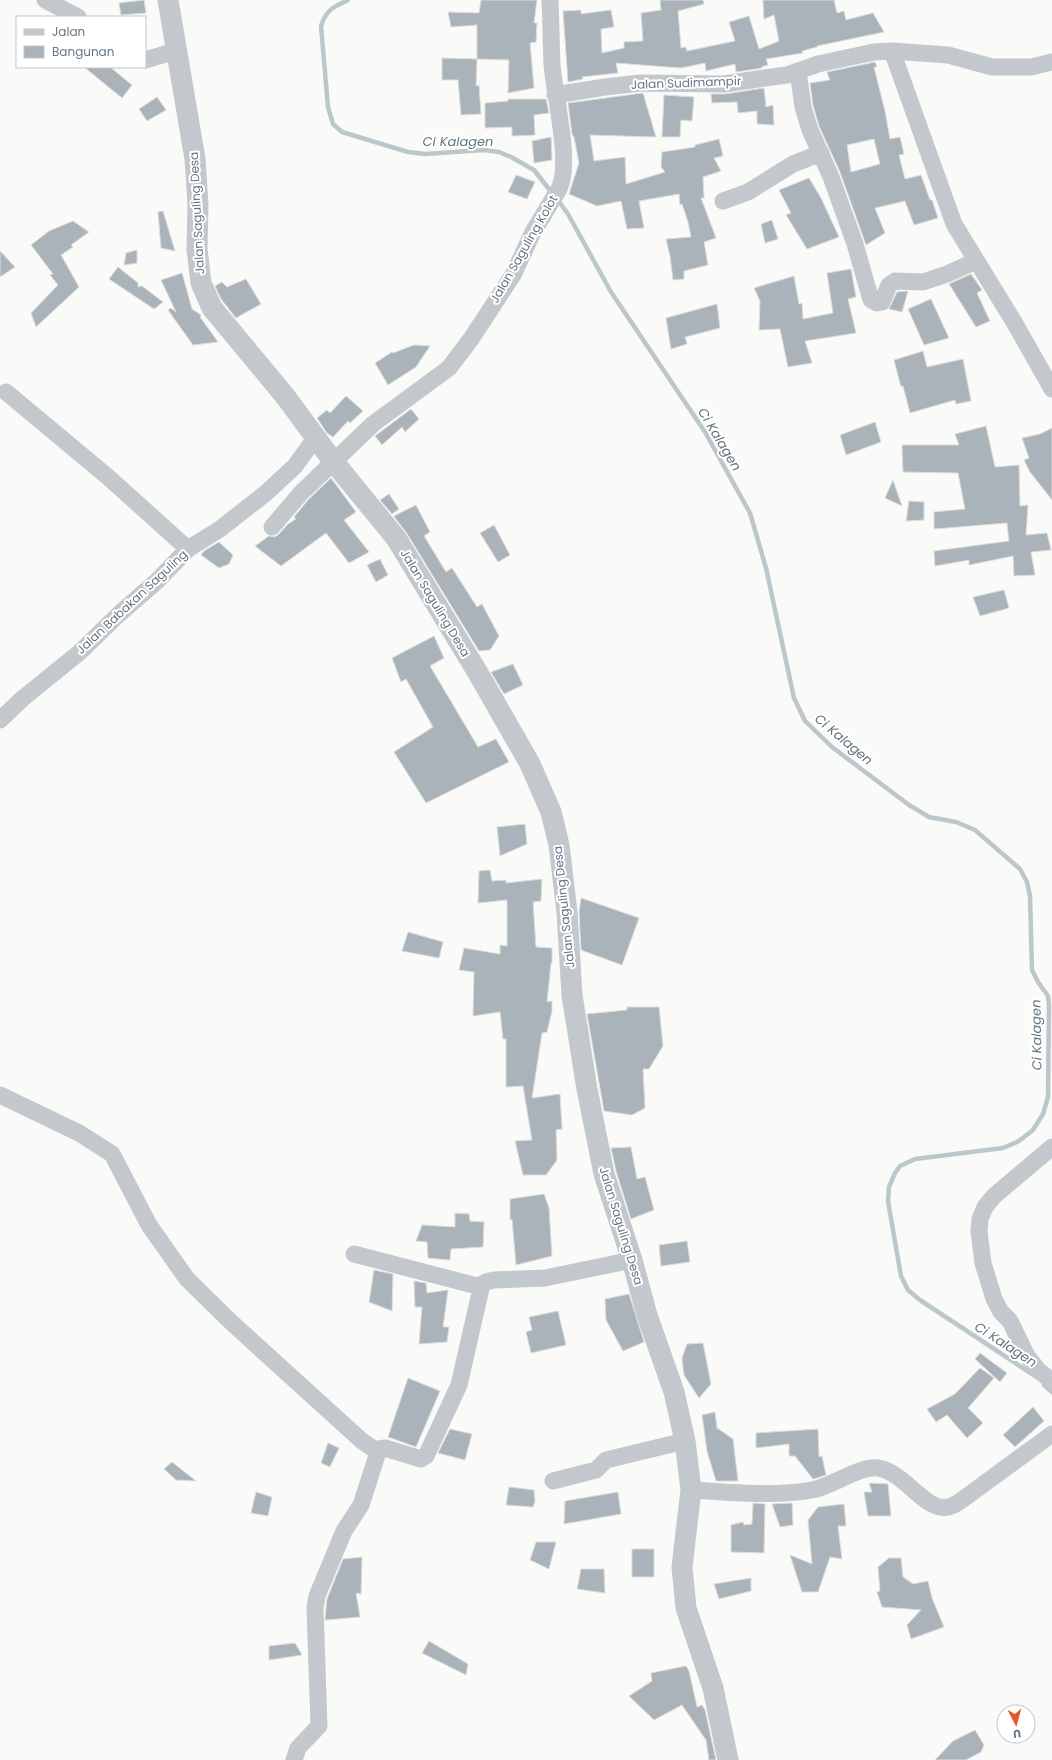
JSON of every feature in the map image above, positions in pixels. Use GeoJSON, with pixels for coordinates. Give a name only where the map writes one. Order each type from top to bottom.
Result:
{"type":"FeatureCollection","features":[{"type":"Feature","properties":{"kind":"street"},"geometry":{"type":"LineString","coordinates":[[45,0],[76,16]]}},
{"type":"Feature","properties":{"kind":"street","name":"Jalan Saguling Desa"},"geometry":{"type":"LineString","coordinates":[[168,0],[195,159],[198,204],[197,249],[201,283],[212,308],[396,538],[478,673],[530,764],[551,812],[559,845],[562,867],[567,912],[572,995],[587,1089],[604,1174],[632,1260],[647,1315],[674,1392],[686,1441],[691,1490],[682,1567],[686,1608],[713,1688],[728,1760]]}},
{"type":"Feature","properties":{"kind":"street","name":"Jalan Saguling Kolot"},"geometry":{"type":"LineString","coordinates":[[272,527],[301,492],[373,424],[449,368],[471,339],[512,275],[549,204],[559,189],[562,182],[563,159],[552,65],[550,0]]}},
{"type":"Feature","properties":{"kind":"street"},"geometry":{"type":"LineString","coordinates":[[146,60],[176,51]]}},
{"type":"Feature","properties":{"kind":"street"},"geometry":{"type":"LineString","coordinates":[[892,51],[954,224],[1014,322],[1052,389]]}},
{"type":"Feature","properties":{"kind":"street","name":"Jalan Sudimampir"},"geometry":{"type":"LineString","coordinates":[[555,95],[640,83],[724,84],[787,76],[818,64],[874,52],[892,51],[948,55],[992,66],[1031,67],[1052,62]]}},
{"type":"Feature","properties":{"kind":"street"},"geometry":{"type":"LineString","coordinates":[[798,71],[803,107],[810,130],[822,153],[855,244],[870,296],[874,302],[877,304],[882,302],[889,285],[895,281],[906,280],[924,282],[976,261]]}},
{"type":"Feature","properties":{"kind":"street"},"geometry":{"type":"LineString","coordinates":[[722,201],[748,192],[793,164],[822,153]]}},
{"type":"Feature","properties":{"kind":"street"},"geometry":{"type":"LineString","coordinates":[[6,392],[108,477],[188,549]]}},
{"type":"Feature","properties":{"kind":"street","name":"Jalan Babakan Saguling"},"geometry":{"type":"LineString","coordinates":[[0,720],[22,698],[80,652],[118,615],[157,581],[188,549],[220,529],[266,493],[296,466],[316,437]]}},
{"type":"Feature","properties":{"kind":"street"},"geometry":{"type":"LineString","coordinates":[[0,1094],[72,1129],[112,1154],[149,1225],[187,1279],[231,1322],[362,1441],[378,1452]]}},
{"type":"Feature","properties":{"kind":"street"},"geometry":{"type":"LineString","coordinates":[[1052,1147],[989,1202],[980,1219],[980,1231],[983,1263],[994,1298],[1001,1312],[1010,1321],[1027,1356],[1039,1371],[1052,1381]]}},
{"type":"Feature","properties":{"kind":"street"},"geometry":{"type":"LineString","coordinates":[[354,1254],[481,1287]]}},
{"type":"Feature","properties":{"kind":"street"},"geometry":{"type":"LineString","coordinates":[[294,1760],[298,1748],[319,1726],[316,1600],[344,1531],[361,1505],[378,1452],[382,1447],[421,1459],[426,1456],[461,1380],[481,1287],[486,1282],[545,1278],[632,1260]]}},
{"type":"Feature","properties":{"kind":"street"},"geometry":{"type":"LineString","coordinates":[[691,1490],[784,1493],[824,1487],[858,1472],[876,1468],[888,1470],[901,1478],[934,1506],[948,1507],[956,1504],[966,1497],[1052,1434]]}},
{"type":"Feature","properties":{"kind":"street"},"geometry":{"type":"LineString","coordinates":[[553,1481],[596,1470],[606,1460],[686,1441]]}},
{"type":"Feature","properties":{"kind":"building"},"geometry":{"type":"Polygon","coordinates":[[[144,0],[146,13],[121,15],[119,3],[144,0]]]}},
{"type":"Feature","properties":{"kind":"building"},"geometry":{"type":"Polygon","coordinates":[[[481,0],[537,0],[534,23],[537,23],[536,42],[530,43],[534,88],[508,93],[509,60],[477,59],[477,25],[451,27],[448,12],[479,13],[481,0]]]}},
{"type":"Feature","properties":{"kind":"building"},"geometry":{"type":"Polygon","coordinates":[[[660,0],[703,0],[704,4],[678,11],[681,48],[686,47],[687,51],[735,41],[729,22],[749,16],[759,49],[779,41],[774,15],[764,19],[763,0],[834,0],[837,13],[844,11],[846,20],[873,13],[884,32],[817,46],[802,51],[803,53],[766,59],[768,65],[761,67],[762,68],[736,72],[735,64],[706,71],[705,63],[681,68],[616,63],[618,73],[582,77],[583,79],[568,82],[563,11],[581,10],[581,14],[611,10],[614,27],[601,29],[602,53],[624,48],[624,42],[643,41],[641,13],[661,10],[660,0]]]}},
{"type":"Feature","properties":{"kind":"building"},"geometry":{"type":"Polygon","coordinates":[[[442,58],[477,59],[476,86],[479,85],[481,114],[461,115],[458,80],[442,80],[442,58]]]}},
{"type":"Feature","properties":{"kind":"building"},"geometry":{"type":"Polygon","coordinates":[[[875,62],[877,67],[874,67],[890,139],[900,137],[904,154],[899,155],[905,179],[921,175],[938,218],[914,225],[905,201],[875,208],[885,233],[866,245],[840,172],[819,126],[813,105],[810,83],[830,80],[827,72],[875,62]],[[874,139],[847,145],[851,172],[880,164],[874,139]]]}},
{"type":"Feature","properties":{"kind":"building"},"geometry":{"type":"Polygon","coordinates":[[[85,68],[111,68],[132,85],[122,98],[85,68]]]}},
{"type":"Feature","properties":{"kind":"building"},"geometry":{"type":"Polygon","coordinates":[[[764,88],[766,107],[773,105],[774,125],[757,124],[757,111],[738,113],[737,102],[712,103],[711,94],[725,94],[764,88]]]}},
{"type":"Feature","properties":{"kind":"building"},"geometry":{"type":"Polygon","coordinates":[[[643,93],[656,137],[590,135],[594,161],[625,157],[626,184],[665,172],[661,167],[662,152],[695,147],[695,145],[719,139],[723,156],[714,158],[721,171],[703,177],[704,198],[701,198],[716,238],[704,242],[708,265],[684,271],[684,279],[673,280],[666,239],[691,237],[682,204],[680,205],[679,194],[639,201],[644,228],[627,229],[621,201],[597,206],[569,194],[579,163],[574,137],[572,134],[568,103],[643,93]]]}},
{"type":"Feature","properties":{"kind":"building"},"geometry":{"type":"Polygon","coordinates":[[[664,95],[694,97],[692,121],[681,120],[680,137],[662,137],[664,95]]]}},
{"type":"Feature","properties":{"kind":"building"},"geometry":{"type":"Polygon","coordinates":[[[157,97],[166,110],[147,121],[139,109],[157,97]]]}},
{"type":"Feature","properties":{"kind":"building"},"geometry":{"type":"Polygon","coordinates":[[[508,99],[546,99],[549,113],[534,115],[535,135],[512,136],[512,127],[485,128],[485,103],[508,101],[508,99]]]}},
{"type":"Feature","properties":{"kind":"building"},"geometry":{"type":"Polygon","coordinates":[[[551,137],[552,160],[534,163],[532,141],[551,137]]]}},
{"type":"Feature","properties":{"kind":"building"},"geometry":{"type":"Polygon","coordinates":[[[516,175],[535,182],[527,199],[508,192],[516,175]]]}},
{"type":"Feature","properties":{"kind":"building"},"geometry":{"type":"Polygon","coordinates":[[[809,178],[821,198],[839,237],[807,249],[786,215],[791,213],[779,190],[809,178]]]}},
{"type":"Feature","properties":{"kind":"building"},"geometry":{"type":"Polygon","coordinates":[[[163,211],[175,251],[161,248],[158,212],[163,211]]]}},
{"type":"Feature","properties":{"kind":"building"},"geometry":{"type":"Polygon","coordinates":[[[772,220],[778,239],[765,243],[761,224],[772,220]]]}},
{"type":"Feature","properties":{"kind":"building"},"geometry":{"type":"Polygon","coordinates":[[[73,221],[89,232],[71,245],[73,247],[61,255],[79,287],[36,327],[31,313],[58,285],[50,275],[53,274],[31,245],[49,231],[73,221]]]}},
{"type":"Feature","properties":{"kind":"building"},"geometry":{"type":"Polygon","coordinates":[[[137,250],[137,263],[124,265],[126,253],[137,250]]]}},
{"type":"Feature","properties":{"kind":"building"},"geometry":{"type":"Polygon","coordinates":[[[0,251],[15,267],[0,277],[0,251]]]}},
{"type":"Feature","properties":{"kind":"building"},"geometry":{"type":"Polygon","coordinates":[[[118,267],[138,283],[138,287],[142,286],[163,302],[154,309],[109,279],[118,267]]]}},
{"type":"Feature","properties":{"kind":"building"},"geometry":{"type":"Polygon","coordinates":[[[851,269],[856,297],[848,299],[856,333],[805,341],[812,363],[788,367],[780,329],[759,330],[760,301],[754,288],[794,276],[799,304],[802,303],[803,319],[833,313],[827,273],[851,269]]]}},
{"type":"Feature","properties":{"kind":"building"},"geometry":{"type":"Polygon","coordinates":[[[182,273],[192,309],[201,315],[200,317],[218,342],[193,345],[168,310],[171,308],[176,312],[161,280],[182,273]]]}},
{"type":"Feature","properties":{"kind":"building"},"geometry":{"type":"Polygon","coordinates":[[[971,274],[982,290],[977,293],[990,321],[976,327],[949,284],[971,274]]]}},
{"type":"Feature","properties":{"kind":"building"},"geometry":{"type":"Polygon","coordinates":[[[246,279],[261,304],[236,318],[221,299],[215,286],[222,282],[227,287],[246,279]]]}},
{"type":"Feature","properties":{"kind":"building"},"geometry":{"type":"Polygon","coordinates":[[[908,291],[902,312],[889,309],[897,292],[908,291]]]}},
{"type":"Feature","properties":{"kind":"building"},"geometry":{"type":"Polygon","coordinates":[[[931,299],[949,338],[924,345],[908,309],[931,299]]]}},
{"type":"Feature","properties":{"kind":"building"},"geometry":{"type":"Polygon","coordinates":[[[717,304],[720,328],[685,337],[687,344],[671,349],[666,318],[717,304]]]}},
{"type":"Feature","properties":{"kind":"building"},"geometry":{"type":"Polygon","coordinates":[[[414,345],[430,346],[416,367],[388,385],[375,363],[392,352],[393,353],[414,345]]]}},
{"type":"Feature","properties":{"kind":"building"},"geometry":{"type":"Polygon","coordinates":[[[923,351],[927,367],[963,359],[971,401],[956,404],[955,400],[910,413],[894,360],[923,351]]]}},
{"type":"Feature","properties":{"kind":"building"},"geometry":{"type":"Polygon","coordinates":[[[346,396],[363,411],[350,423],[348,421],[333,437],[327,433],[317,418],[327,410],[330,413],[346,396]]]}},
{"type":"Feature","properties":{"kind":"building"},"geometry":{"type":"Polygon","coordinates":[[[411,409],[419,419],[405,432],[402,427],[382,445],[375,436],[411,409]]]}},
{"type":"Feature","properties":{"kind":"building"},"geometry":{"type":"Polygon","coordinates":[[[875,422],[881,442],[846,455],[840,435],[875,422]]]}},
{"type":"Feature","properties":{"kind":"building"},"geometry":{"type":"Polygon","coordinates":[[[986,426],[995,467],[1019,465],[1020,506],[1028,505],[1026,535],[1047,533],[1051,550],[1031,552],[1035,575],[1014,576],[1013,556],[969,565],[969,560],[935,566],[934,551],[1009,541],[1007,523],[934,529],[934,512],[965,509],[958,473],[903,472],[902,445],[959,445],[955,434],[986,426]]]}},
{"type":"Feature","properties":{"kind":"building"},"geometry":{"type":"Polygon","coordinates":[[[1052,428],[1052,500],[1030,472],[1024,460],[1029,458],[1022,438],[1040,434],[1052,428]]]}},
{"type":"Feature","properties":{"kind":"building"},"geometry":{"type":"Polygon","coordinates":[[[331,478],[356,512],[344,520],[369,552],[349,563],[326,533],[281,566],[255,546],[269,536],[275,537],[288,524],[296,519],[294,517],[308,500],[331,478]]]}},
{"type":"Feature","properties":{"kind":"building"},"geometry":{"type":"Polygon","coordinates":[[[893,480],[902,506],[885,498],[893,480]]]}},
{"type":"Feature","properties":{"kind":"building"},"geometry":{"type":"Polygon","coordinates":[[[389,494],[399,509],[392,514],[380,500],[389,494]]]}},
{"type":"Feature","properties":{"kind":"building"},"geometry":{"type":"Polygon","coordinates":[[[909,501],[924,502],[924,520],[906,521],[909,501]]]}},
{"type":"Feature","properties":{"kind":"building"},"geometry":{"type":"Polygon","coordinates":[[[416,505],[430,532],[424,536],[446,572],[452,568],[477,607],[482,604],[499,636],[490,650],[479,651],[406,532],[395,518],[394,516],[416,505]]]}},
{"type":"Feature","properties":{"kind":"building"},"geometry":{"type":"Polygon","coordinates":[[[494,525],[510,555],[498,562],[480,533],[494,525]]]}},
{"type":"Feature","properties":{"kind":"building"},"geometry":{"type":"Polygon","coordinates":[[[219,542],[233,555],[229,564],[219,568],[201,555],[204,551],[219,542]]]}},
{"type":"Feature","properties":{"kind":"building"},"geometry":{"type":"Polygon","coordinates":[[[380,559],[388,575],[376,582],[367,565],[380,559]]]}},
{"type":"Feature","properties":{"kind":"building"},"geometry":{"type":"Polygon","coordinates":[[[1004,590],[1009,608],[980,616],[973,597],[1004,590]]]}},
{"type":"Feature","properties":{"kind":"building"},"geometry":{"type":"Polygon","coordinates":[[[434,636],[444,658],[430,666],[478,747],[496,739],[509,762],[426,803],[394,752],[433,727],[406,679],[401,682],[392,658],[434,636]]]}},
{"type":"Feature","properties":{"kind":"building"},"geometry":{"type":"Polygon","coordinates":[[[513,664],[523,685],[504,694],[491,672],[513,664]]]}},
{"type":"Feature","properties":{"kind":"building"},"geometry":{"type":"Polygon","coordinates":[[[525,824],[527,844],[500,856],[497,827],[525,824]]]}},
{"type":"Feature","properties":{"kind":"building"},"geometry":{"type":"Polygon","coordinates":[[[490,870],[492,881],[506,880],[506,883],[542,879],[541,901],[533,902],[536,947],[552,948],[552,963],[547,1002],[552,1001],[552,1011],[547,1032],[542,1033],[532,1098],[560,1094],[562,1129],[556,1130],[557,1160],[546,1175],[523,1175],[515,1141],[532,1140],[523,1086],[506,1087],[506,1039],[503,1039],[500,1012],[473,1016],[474,972],[459,970],[464,948],[500,954],[500,945],[507,946],[507,900],[478,903],[479,871],[490,870]]]}},
{"type":"Feature","properties":{"kind":"building"},"geometry":{"type":"Polygon","coordinates":[[[581,898],[639,918],[622,965],[581,950],[579,912],[581,898]]]}},
{"type":"Feature","properties":{"kind":"building"},"geometry":{"type":"Polygon","coordinates":[[[408,932],[443,942],[439,958],[402,951],[408,932]]]}},
{"type":"Feature","properties":{"kind":"building"},"geometry":{"type":"Polygon","coordinates":[[[627,1007],[659,1007],[663,1046],[649,1069],[643,1069],[645,1108],[632,1115],[604,1111],[587,1014],[627,1010],[627,1007]]]}},
{"type":"Feature","properties":{"kind":"building"},"geometry":{"type":"Polygon","coordinates":[[[631,1147],[637,1179],[645,1177],[654,1210],[631,1219],[616,1171],[611,1148],[631,1147]]]}},
{"type":"Feature","properties":{"kind":"building"},"geometry":{"type":"Polygon","coordinates":[[[544,1194],[549,1208],[552,1256],[516,1265],[512,1219],[510,1220],[510,1199],[544,1194]]]}},
{"type":"Feature","properties":{"kind":"building"},"geometry":{"type":"Polygon","coordinates":[[[455,1213],[469,1214],[470,1221],[484,1222],[483,1247],[451,1249],[450,1260],[428,1258],[427,1242],[416,1241],[422,1225],[455,1227],[455,1213]]]}},
{"type":"Feature","properties":{"kind":"building"},"geometry":{"type":"Polygon","coordinates":[[[687,1241],[690,1262],[661,1266],[659,1245],[687,1241]]]}},
{"type":"Feature","properties":{"kind":"building"},"geometry":{"type":"Polygon","coordinates":[[[374,1270],[393,1274],[392,1311],[369,1302],[374,1270]]]}},
{"type":"Feature","properties":{"kind":"building"},"geometry":{"type":"Polygon","coordinates":[[[414,1281],[426,1283],[427,1293],[448,1290],[443,1327],[449,1327],[447,1342],[419,1344],[422,1307],[415,1307],[414,1281]]]}},
{"type":"Feature","properties":{"kind":"building"},"geometry":{"type":"Polygon","coordinates":[[[629,1294],[644,1342],[623,1351],[606,1320],[605,1299],[629,1294]]]}},
{"type":"Feature","properties":{"kind":"building"},"geometry":{"type":"Polygon","coordinates":[[[558,1311],[566,1345],[531,1353],[526,1332],[532,1330],[529,1317],[558,1311]]]}},
{"type":"Feature","properties":{"kind":"building"},"geometry":{"type":"Polygon","coordinates":[[[703,1343],[711,1384],[699,1398],[684,1375],[682,1358],[687,1344],[703,1343]]]}},
{"type":"Feature","properties":{"kind":"building"},"geometry":{"type":"Polygon","coordinates":[[[980,1353],[1007,1373],[1000,1382],[975,1359],[980,1353]]]}},
{"type":"Feature","properties":{"kind":"building"},"geometry":{"type":"Polygon","coordinates":[[[980,1368],[994,1378],[968,1408],[983,1423],[967,1438],[947,1415],[936,1422],[927,1409],[955,1394],[980,1368]]]}},
{"type":"Feature","properties":{"kind":"building"},"geometry":{"type":"Polygon","coordinates":[[[408,1378],[440,1391],[416,1447],[388,1437],[408,1378]]]}},
{"type":"Feature","properties":{"kind":"building"},"geometry":{"type":"Polygon","coordinates":[[[1033,1407],[1044,1421],[1015,1447],[1003,1435],[1033,1407]]]}},
{"type":"Feature","properties":{"kind":"building"},"geometry":{"type":"Polygon","coordinates":[[[715,1412],[717,1428],[733,1439],[738,1481],[716,1481],[707,1451],[702,1415],[715,1412]]]}},
{"type":"Feature","properties":{"kind":"building"},"geometry":{"type":"Polygon","coordinates":[[[450,1429],[472,1434],[465,1460],[438,1453],[450,1429]]]}},
{"type":"Feature","properties":{"kind":"building"},"geometry":{"type":"Polygon","coordinates":[[[818,1429],[819,1457],[822,1456],[826,1475],[817,1478],[813,1479],[795,1456],[789,1456],[789,1444],[756,1448],[756,1433],[818,1429]]]}},
{"type":"Feature","properties":{"kind":"building"},"geometry":{"type":"Polygon","coordinates":[[[328,1443],[339,1448],[330,1467],[321,1463],[328,1443]]]}},
{"type":"Feature","properties":{"kind":"building"},"geometry":{"type":"Polygon","coordinates":[[[172,1462],[196,1481],[176,1480],[164,1469],[172,1462]]]}},
{"type":"Feature","properties":{"kind":"building"},"geometry":{"type":"Polygon","coordinates":[[[869,1483],[888,1484],[891,1516],[868,1516],[864,1492],[872,1492],[869,1483]]]}},
{"type":"Feature","properties":{"kind":"building"},"geometry":{"type":"Polygon","coordinates":[[[509,1487],[534,1490],[535,1501],[533,1507],[506,1505],[509,1487]]]}},
{"type":"Feature","properties":{"kind":"building"},"geometry":{"type":"Polygon","coordinates":[[[256,1492],[272,1497],[268,1516],[251,1513],[256,1492]]]}},
{"type":"Feature","properties":{"kind":"building"},"geometry":{"type":"Polygon","coordinates":[[[618,1492],[621,1514],[564,1524],[565,1501],[618,1492]]]}},
{"type":"Feature","properties":{"kind":"building"},"geometry":{"type":"Polygon","coordinates":[[[753,1503],[765,1504],[764,1553],[731,1552],[731,1525],[743,1522],[744,1525],[752,1524],[753,1503]]]}},
{"type":"Feature","properties":{"kind":"building"},"geometry":{"type":"Polygon","coordinates":[[[792,1503],[793,1525],[780,1527],[772,1504],[792,1503]]]}},
{"type":"Feature","properties":{"kind":"building"},"geometry":{"type":"Polygon","coordinates":[[[844,1504],[846,1526],[838,1526],[842,1559],[830,1557],[818,1592],[802,1592],[790,1555],[812,1564],[808,1520],[818,1507],[844,1504]]]}},
{"type":"Feature","properties":{"kind":"building"},"geometry":{"type":"Polygon","coordinates":[[[536,1542],[556,1542],[549,1569],[530,1560],[536,1542]]]}},
{"type":"Feature","properties":{"kind":"building"},"geometry":{"type":"Polygon","coordinates":[[[632,1549],[654,1549],[654,1577],[632,1577],[632,1549]]]}},
{"type":"Feature","properties":{"kind":"building"},"geometry":{"type":"Polygon","coordinates":[[[362,1557],[361,1594],[356,1593],[360,1617],[325,1620],[327,1599],[343,1559],[362,1557]]]}},
{"type":"Feature","properties":{"kind":"building"},"geometry":{"type":"Polygon","coordinates":[[[889,1558],[901,1558],[903,1577],[913,1584],[928,1581],[932,1598],[944,1627],[911,1639],[907,1625],[921,1610],[882,1607],[877,1592],[880,1591],[878,1567],[889,1558]]]}},
{"type":"Feature","properties":{"kind":"building"},"geometry":{"type":"Polygon","coordinates":[[[581,1569],[604,1569],[605,1593],[577,1589],[581,1569]]]}},
{"type":"Feature","properties":{"kind":"building"},"geometry":{"type":"Polygon","coordinates":[[[751,1578],[751,1591],[719,1599],[714,1584],[751,1578]]]}},
{"type":"Feature","properties":{"kind":"building"},"geometry":{"type":"Polygon","coordinates":[[[429,1641],[468,1664],[466,1675],[422,1653],[429,1641]]]}},
{"type":"Feature","properties":{"kind":"building"},"geometry":{"type":"Polygon","coordinates":[[[295,1643],[302,1655],[269,1660],[269,1646],[295,1643]]]}},
{"type":"Feature","properties":{"kind":"building"},"geometry":{"type":"Polygon","coordinates":[[[686,1666],[689,1671],[697,1707],[702,1705],[705,1710],[716,1760],[709,1760],[706,1740],[682,1705],[654,1720],[629,1696],[652,1681],[651,1673],[686,1666]]]}},
{"type":"Feature","properties":{"kind":"building"},"geometry":{"type":"Polygon","coordinates":[[[975,1730],[984,1745],[981,1752],[966,1760],[935,1760],[953,1741],[975,1730]]]}},
{"type":"Feature","properties":{"kind":"waterway","name":"Ci Kalagen"},"geometry":{"type":"LineString","coordinates":[[348,0],[331,10],[325,16],[321,26],[328,107],[333,124],[342,132],[408,152],[425,154],[484,150],[499,152],[534,170],[552,193]]}},
{"type":"Feature","properties":{"kind":"waterway","name":"Ci Kalagen"},"geometry":{"type":"LineString","coordinates":[[557,199],[568,214],[611,292],[705,432],[750,513],[766,568],[794,698],[805,721],[832,747],[909,805],[929,817],[956,822],[975,830],[1020,869],[1027,882],[1030,896],[1032,970],[1048,996],[1049,1006],[1048,1097],[1043,1114],[1033,1130],[1019,1141],[1003,1148],[915,1159],[900,1166],[889,1187],[888,1201],[901,1276],[908,1290],[920,1300],[1035,1376]]}},
{"type":"Feature","properties":{"kind":"waterway","name":"Ci Kalagen"},"geometry":{"type":"LineString","coordinates":[[1044,1385],[1052,1392]]}}]}
